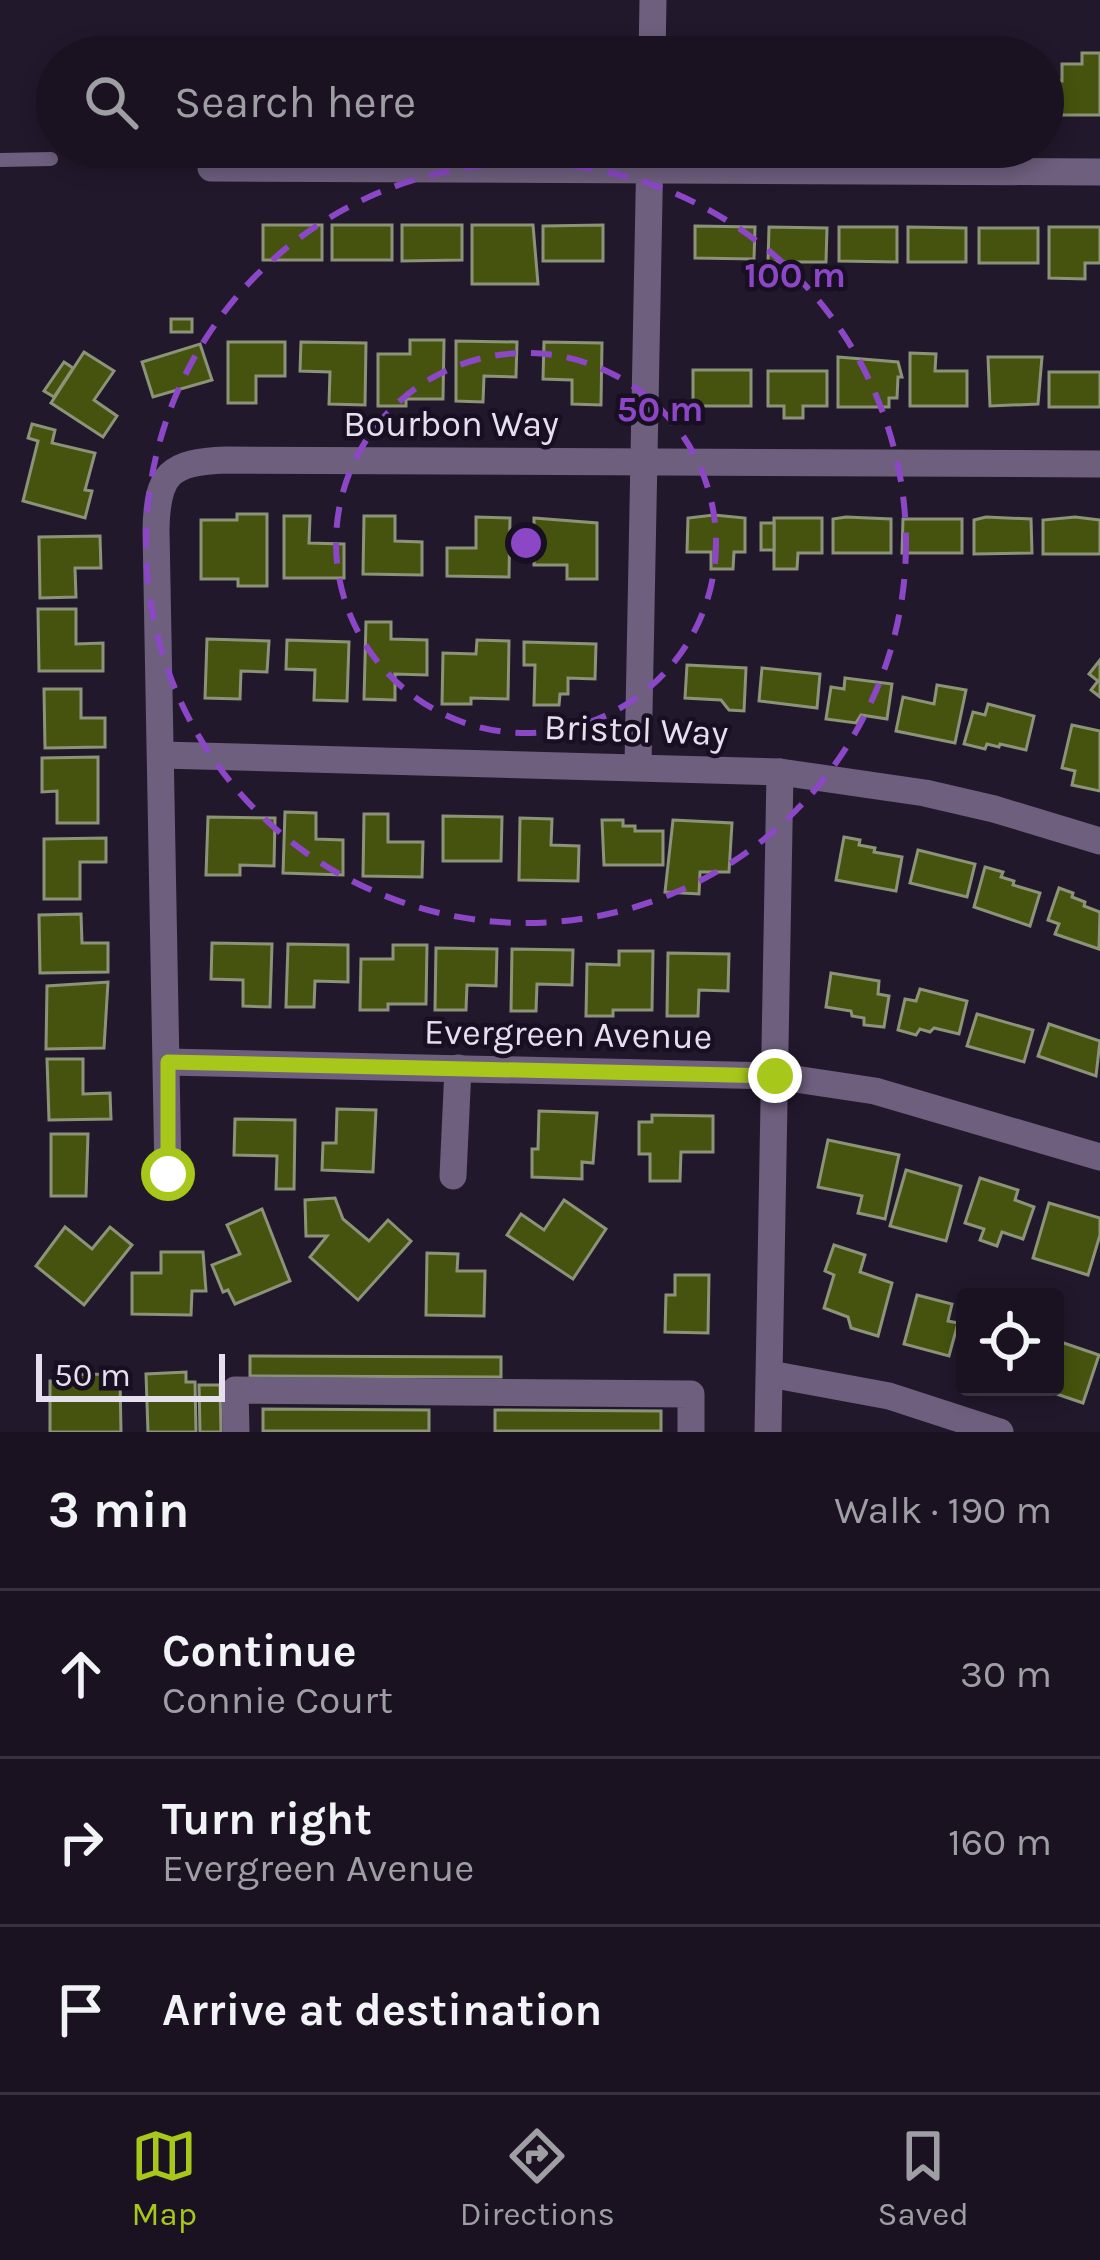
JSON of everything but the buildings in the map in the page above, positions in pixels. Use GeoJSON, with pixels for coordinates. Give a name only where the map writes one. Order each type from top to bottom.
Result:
{"type":"FeatureCollection","features":[{"type":"Feature","properties":{"kind":"street"},"geometry":{"type":"LineString","coordinates":[[652,36],[653,0]]}},
{"type":"Feature","properties":{"kind":"street"},"geometry":{"type":"LineString","coordinates":[[638,765],[650,168]]}},
{"type":"Feature","properties":{"kind":"street"},"geometry":{"type":"LineString","coordinates":[[971,168],[1100,172]]}},
{"type":"Feature","properties":{"kind":"street","name":"Bourbon Way"},"geometry":{"type":"LineString","coordinates":[[162,754],[157,506],[166,476],[179,466],[226,460],[1100,464]]}},
{"type":"Feature","properties":{"kind":"street"},"geometry":{"type":"LineString","coordinates":[[162,754],[168,1174]]}},
{"type":"Feature","properties":{"kind":"street","name":"Bristol Way"},"geometry":{"type":"LineString","coordinates":[[162,754],[780,772],[925,793],[1100,841]]}},
{"type":"Feature","properties":{"kind":"street"},"geometry":{"type":"LineString","coordinates":[[769,1432],[780,772]]}},
{"type":"Feature","properties":{"kind":"street","name":"Evergreen Avenue"},"geometry":{"type":"LineString","coordinates":[[168,1062],[775,1076],[875,1091],[1100,1157]]}},
{"type":"Feature","properties":{"kind":"street"},"geometry":{"type":"LineString","coordinates":[[453,1176],[458,1068]]}},
{"type":"Feature","properties":{"kind":"street"},"geometry":{"type":"LineString","coordinates":[[770,1373],[889,1396],[1000,1432]]}},
{"type":"Feature","properties":{"kind":"street"},"geometry":{"type":"LineString","coordinates":[[236,1432],[235,1390],[691,1394],[691,1432]]}},
{"type":"Feature","properties":{"kind":"lane"},"geometry":{"type":"LineString","coordinates":[[0,160],[36,159]]}},
{"type":"Feature","properties":{"kind":"route"},"geometry":{"type":"LineString","coordinates":[[168,1174],[168,1062],[775,1076]]}}]}
